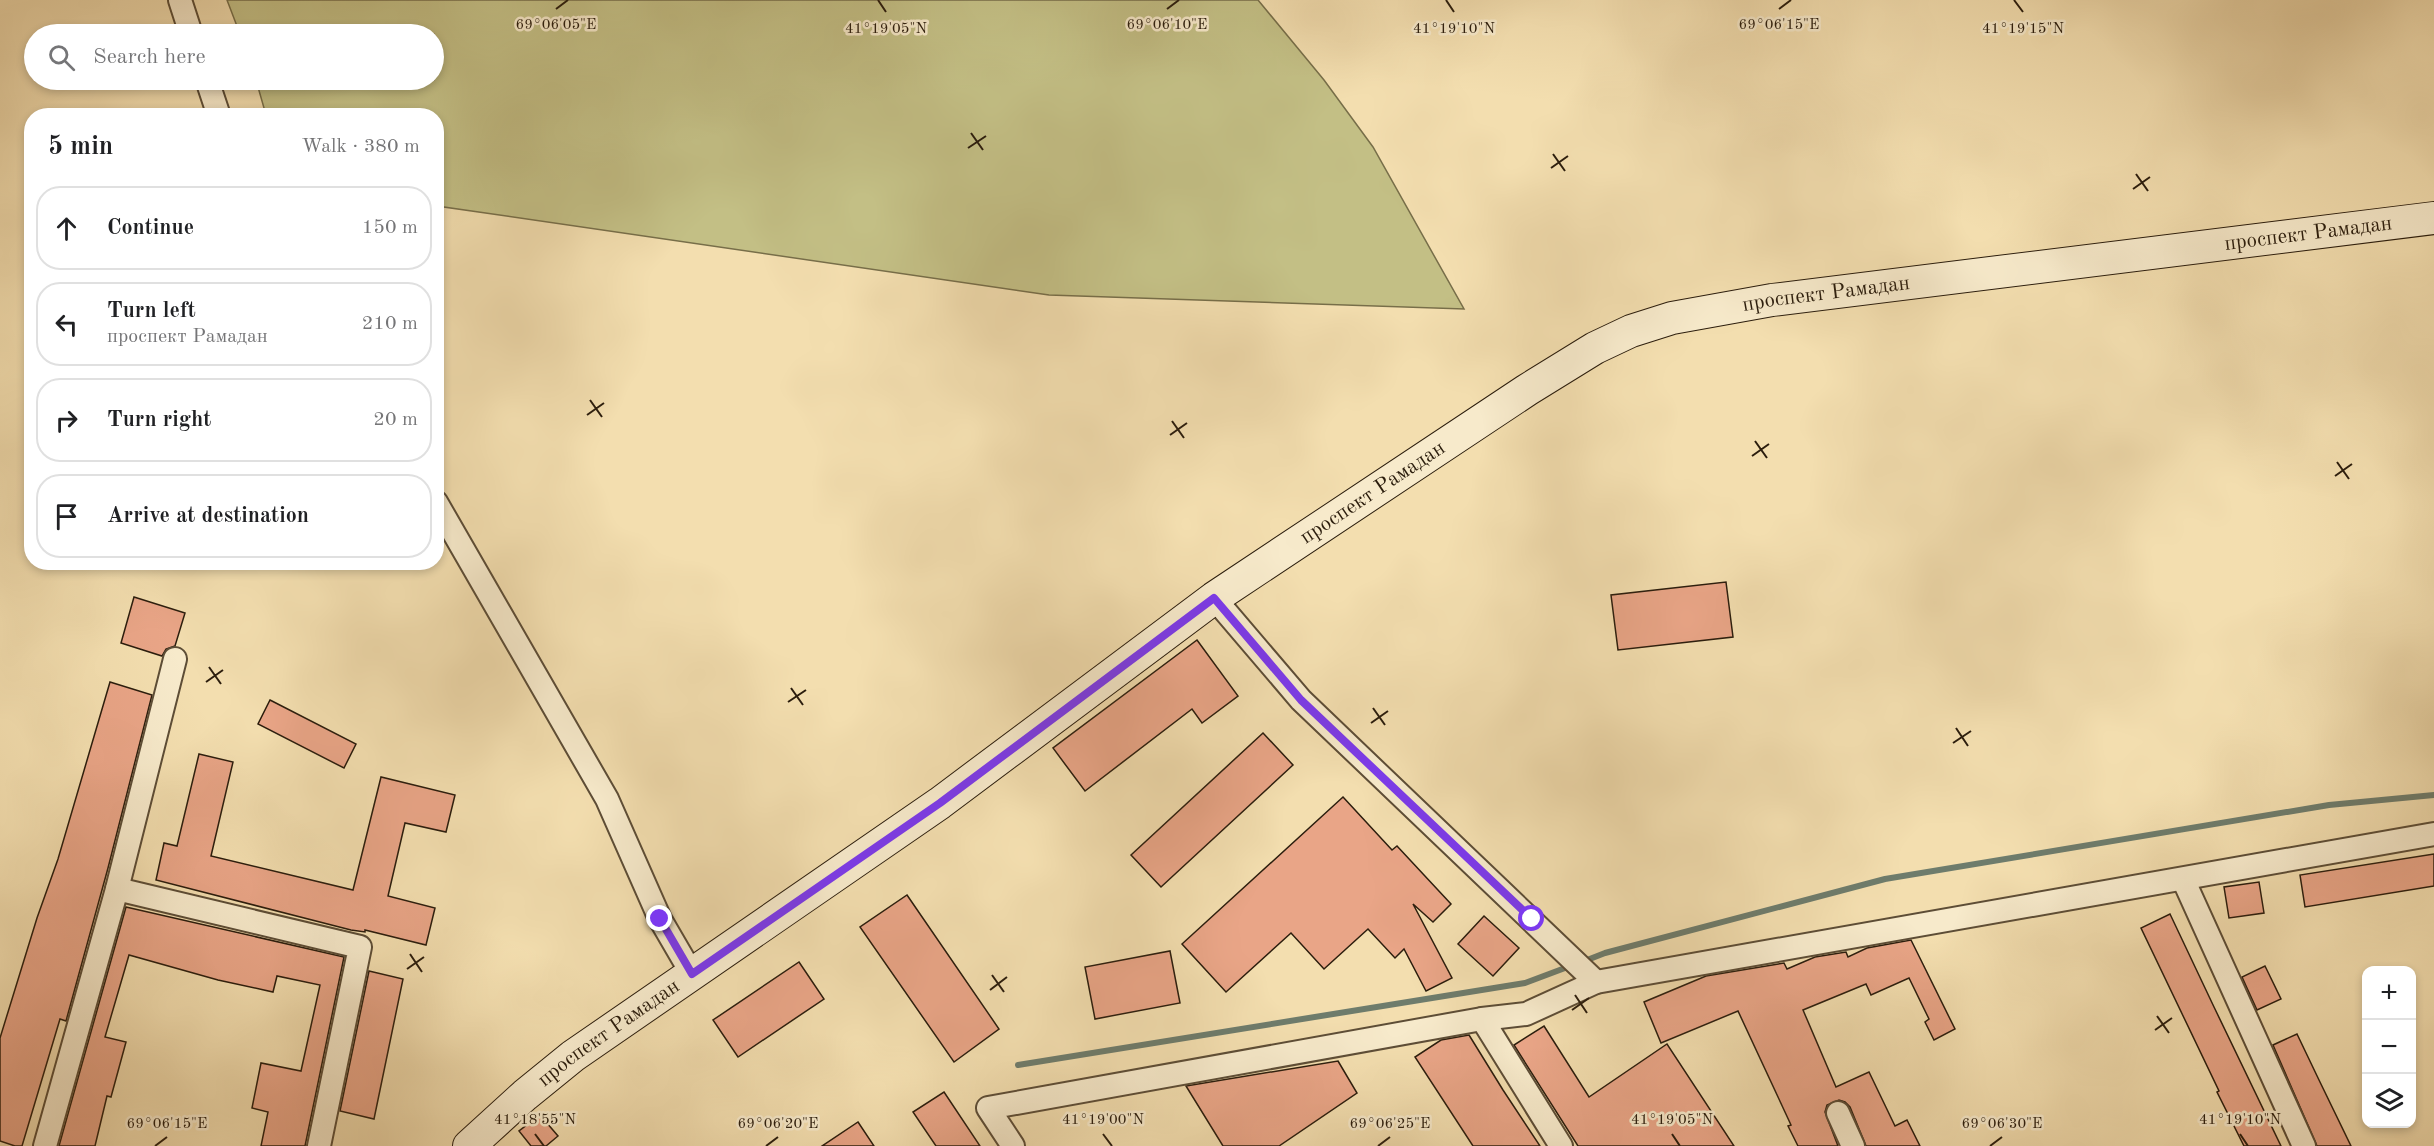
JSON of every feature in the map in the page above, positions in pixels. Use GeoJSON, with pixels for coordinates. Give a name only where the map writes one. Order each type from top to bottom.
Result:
{"type":"FeatureCollection","features":[{"type":"Feature","properties":{"kind":"main road","name":"проспект Рамадан"},"geometry":{"type":"LineString","coordinates":[[470,1146],[525,1095],[573,1056],[940,803],[1214,598],[1527,390],[1586,354],[1630,331],[1672,318],[1801,296],[2434,218]]}},
{"type":"Feature","properties":{"kind":"street"},"geometry":{"type":"LineString","coordinates":[[180,0],[188,24]]}},
{"type":"Feature","properties":{"kind":"street"},"geometry":{"type":"LineString","coordinates":[[210,90],[216,108]]}},
{"type":"Feature","properties":{"kind":"street"},"geometry":{"type":"LineString","coordinates":[[444,516],[607,799],[660,919],[692,974]]}},
{"type":"Feature","properties":{"kind":"street"},"geometry":{"type":"LineString","coordinates":[[1214,598],[1301,700],[1590,976]]}},
{"type":"Feature","properties":{"kind":"street"},"geometry":{"type":"LineString","coordinates":[[45,1146],[117,889],[175,659]]}},
{"type":"Feature","properties":{"kind":"street"},"geometry":{"type":"LineString","coordinates":[[1013,1146],[988,1108],[1482,1019],[1526,1014],[1590,976],[2184,879],[2434,834]]}},
{"type":"Feature","properties":{"kind":"street"},"geometry":{"type":"LineString","coordinates":[[2184,879],[2304,1146]]}},
{"type":"Feature","properties":{"kind":"street"},"geometry":{"type":"LineString","coordinates":[[117,889],[360,947],[319,1146]]}},
{"type":"Feature","properties":{"kind":"street"},"geometry":{"type":"LineString","coordinates":[[1482,1019],[1561,1146]]}},
{"type":"Feature","properties":{"kind":"street"},"geometry":{"type":"LineString","coordinates":[[1838,1113],[1853,1146]]}},
{"type":"Feature","properties":{"kind":"shaded area"},"geometry":{"type":"Polygon","coordinates":[[[227,0],[1258,0],[1324,80],[1373,147],[1464,309],[1049,295],[444,207],[444,108],[264,108],[259,90],[444,90],[444,24],[236,24],[227,0]]]}},
{"type":"Feature","properties":{"kind":"building"},"geometry":{"type":"Polygon","coordinates":[[[1726,582],[1733,637],[1618,650],[1611,595],[1726,582]]]}},
{"type":"Feature","properties":{"kind":"building"},"geometry":{"type":"Polygon","coordinates":[[[134,597],[185,613],[175,646],[166,649],[162,656],[121,643],[134,597]]]}},
{"type":"Feature","properties":{"kind":"building"},"geometry":{"type":"Polygon","coordinates":[[[1197,640],[1238,696],[1202,723],[1192,709],[1085,791],[1053,748],[1197,640]]]}},
{"type":"Feature","properties":{"kind":"building"},"geometry":{"type":"Polygon","coordinates":[[[110,682],[152,695],[66,1021],[60,1019],[22,1146],[15,1146],[0,1141],[0,1038],[58,859],[110,682]]]}},
{"type":"Feature","properties":{"kind":"building"},"geometry":{"type":"Polygon","coordinates":[[[270,700],[356,744],[344,768],[258,724],[270,700]]]}},
{"type":"Feature","properties":{"kind":"building"},"geometry":{"type":"Polygon","coordinates":[[[1263,733],[1293,765],[1161,887],[1131,855],[1263,733]]]}},
{"type":"Feature","properties":{"kind":"building"},"geometry":{"type":"Polygon","coordinates":[[[199,754],[233,762],[211,856],[353,890],[381,777],[455,795],[446,832],[405,823],[388,896],[435,908],[426,945],[365,930],[365,932],[351,930],[156,880],[164,843],[177,846],[199,754]]]}},
{"type":"Feature","properties":{"kind":"building"},"geometry":{"type":"Polygon","coordinates":[[[1343,797],[1392,850],[1397,846],[1451,904],[1433,922],[1413,904],[1452,978],[1426,991],[1404,949],[1395,958],[1368,929],[1324,969],[1291,933],[1226,992],[1182,944],[1343,797]]]}},
{"type":"Feature","properties":{"kind":"building"},"geometry":{"type":"Polygon","coordinates":[[[2434,854],[2434,886],[2305,907],[2300,875],[2434,854]]]}},
{"type":"Feature","properties":{"kind":"building"},"geometry":{"type":"Polygon","coordinates":[[[2259,882],[2264,913],[2229,918],[2224,887],[2259,882]]]}},
{"type":"Feature","properties":{"kind":"building"},"geometry":{"type":"Polygon","coordinates":[[[907,895],[999,1029],[954,1062],[860,927],[907,895]]]}},
{"type":"Feature","properties":{"kind":"building"},"geometry":{"type":"Polygon","coordinates":[[[126,907],[344,957],[305,1146],[261,1146],[268,1112],[252,1108],[261,1063],[301,1071],[320,985],[277,976],[273,992],[218,980],[129,955],[105,1037],[126,1042],[111,1097],[107,1096],[95,1146],[59,1146],[126,907]]]}},
{"type":"Feature","properties":{"kind":"building"},"geometry":{"type":"Polygon","coordinates":[[[2170,914],[2281,1146],[2244,1146],[2217,1092],[2219,1091],[2141,928],[2170,914]]]}},
{"type":"Feature","properties":{"kind":"building"},"geometry":{"type":"Polygon","coordinates":[[[1484,916],[1519,948],[1493,976],[1458,944],[1484,916]]]}},
{"type":"Feature","properties":{"kind":"building"},"geometry":{"type":"Polygon","coordinates":[[[1911,940],[1955,1029],[1934,1040],[1925,1022],[1929,1019],[1909,978],[1871,995],[1866,984],[1803,1010],[1836,1087],[1869,1072],[1895,1126],[1907,1120],[1920,1146],[1866,1146],[1850,1107],[1839,1100],[1827,1105],[1825,1112],[1838,1146],[1798,1146],[1788,1126],[1791,1125],[1738,1011],[1661,1043],[1644,1002],[1706,976],[1784,963],[1787,969],[1815,957],[1846,952],[1848,957],[1867,948],[1911,940]]]}},
{"type":"Feature","properties":{"kind":"building"},"geometry":{"type":"Polygon","coordinates":[[[1170,951],[1180,1003],[1095,1019],[1085,967],[1170,951]]]}},
{"type":"Feature","properties":{"kind":"building"},"geometry":{"type":"Polygon","coordinates":[[[799,962],[824,999],[738,1057],[713,1020],[799,962]]]}},
{"type":"Feature","properties":{"kind":"building"},"geometry":{"type":"Polygon","coordinates":[[[2265,966],[2281,999],[2257,1010],[2242,977],[2265,966]]]}},
{"type":"Feature","properties":{"kind":"building"},"geometry":{"type":"Polygon","coordinates":[[[369,971],[403,979],[374,1119],[340,1111],[369,971]]]}},
{"type":"Feature","properties":{"kind":"building"},"geometry":{"type":"Polygon","coordinates":[[[1544,1026],[1589,1097],[1667,1044],[1734,1146],[1578,1146],[1514,1045],[1544,1026]]]}},
{"type":"Feature","properties":{"kind":"building"},"geometry":{"type":"Polygon","coordinates":[[[2297,1034],[2351,1146],[2317,1146],[2273,1045],[2297,1034]]]}},
{"type":"Feature","properties":{"kind":"building"},"geometry":{"type":"Polygon","coordinates":[[[1469,1035],[1540,1146],[1473,1146],[1415,1057],[1441,1040],[1469,1035]]]}},
{"type":"Feature","properties":{"kind":"building"},"geometry":{"type":"Polygon","coordinates":[[[1338,1061],[1357,1093],[1279,1146],[1223,1146],[1186,1086],[1338,1061]]]}},
{"type":"Feature","properties":{"kind":"building"},"geometry":{"type":"Polygon","coordinates":[[[944,1092],[980,1146],[936,1146],[913,1112],[944,1092]]]}},
{"type":"Feature","properties":{"kind":"building"},"geometry":{"type":"Polygon","coordinates":[[[540,1115],[558,1136],[546,1146],[531,1146],[519,1131],[540,1115]]]}},
{"type":"Feature","properties":{"kind":"building"},"geometry":{"type":"Polygon","coordinates":[[[858,1122],[874,1146],[822,1146],[858,1122]]]}},
{"type":"Feature","properties":{"kind":"waterway"},"geometry":{"type":"LineString","coordinates":[[1582,962],[1605,953],[1885,879],[2329,805],[2434,795]]}},
{"type":"Feature","properties":{"kind":"waterway"},"geometry":{"type":"LineString","coordinates":[[1018,1065],[1525,983],[1573,965]]}},
{"type":"Feature","properties":{"kind":"route"},"geometry":{"type":"LineString","coordinates":[[660,919],[692,974],[940,803],[1214,598],[1301,700],[1532,919]]}}]}
